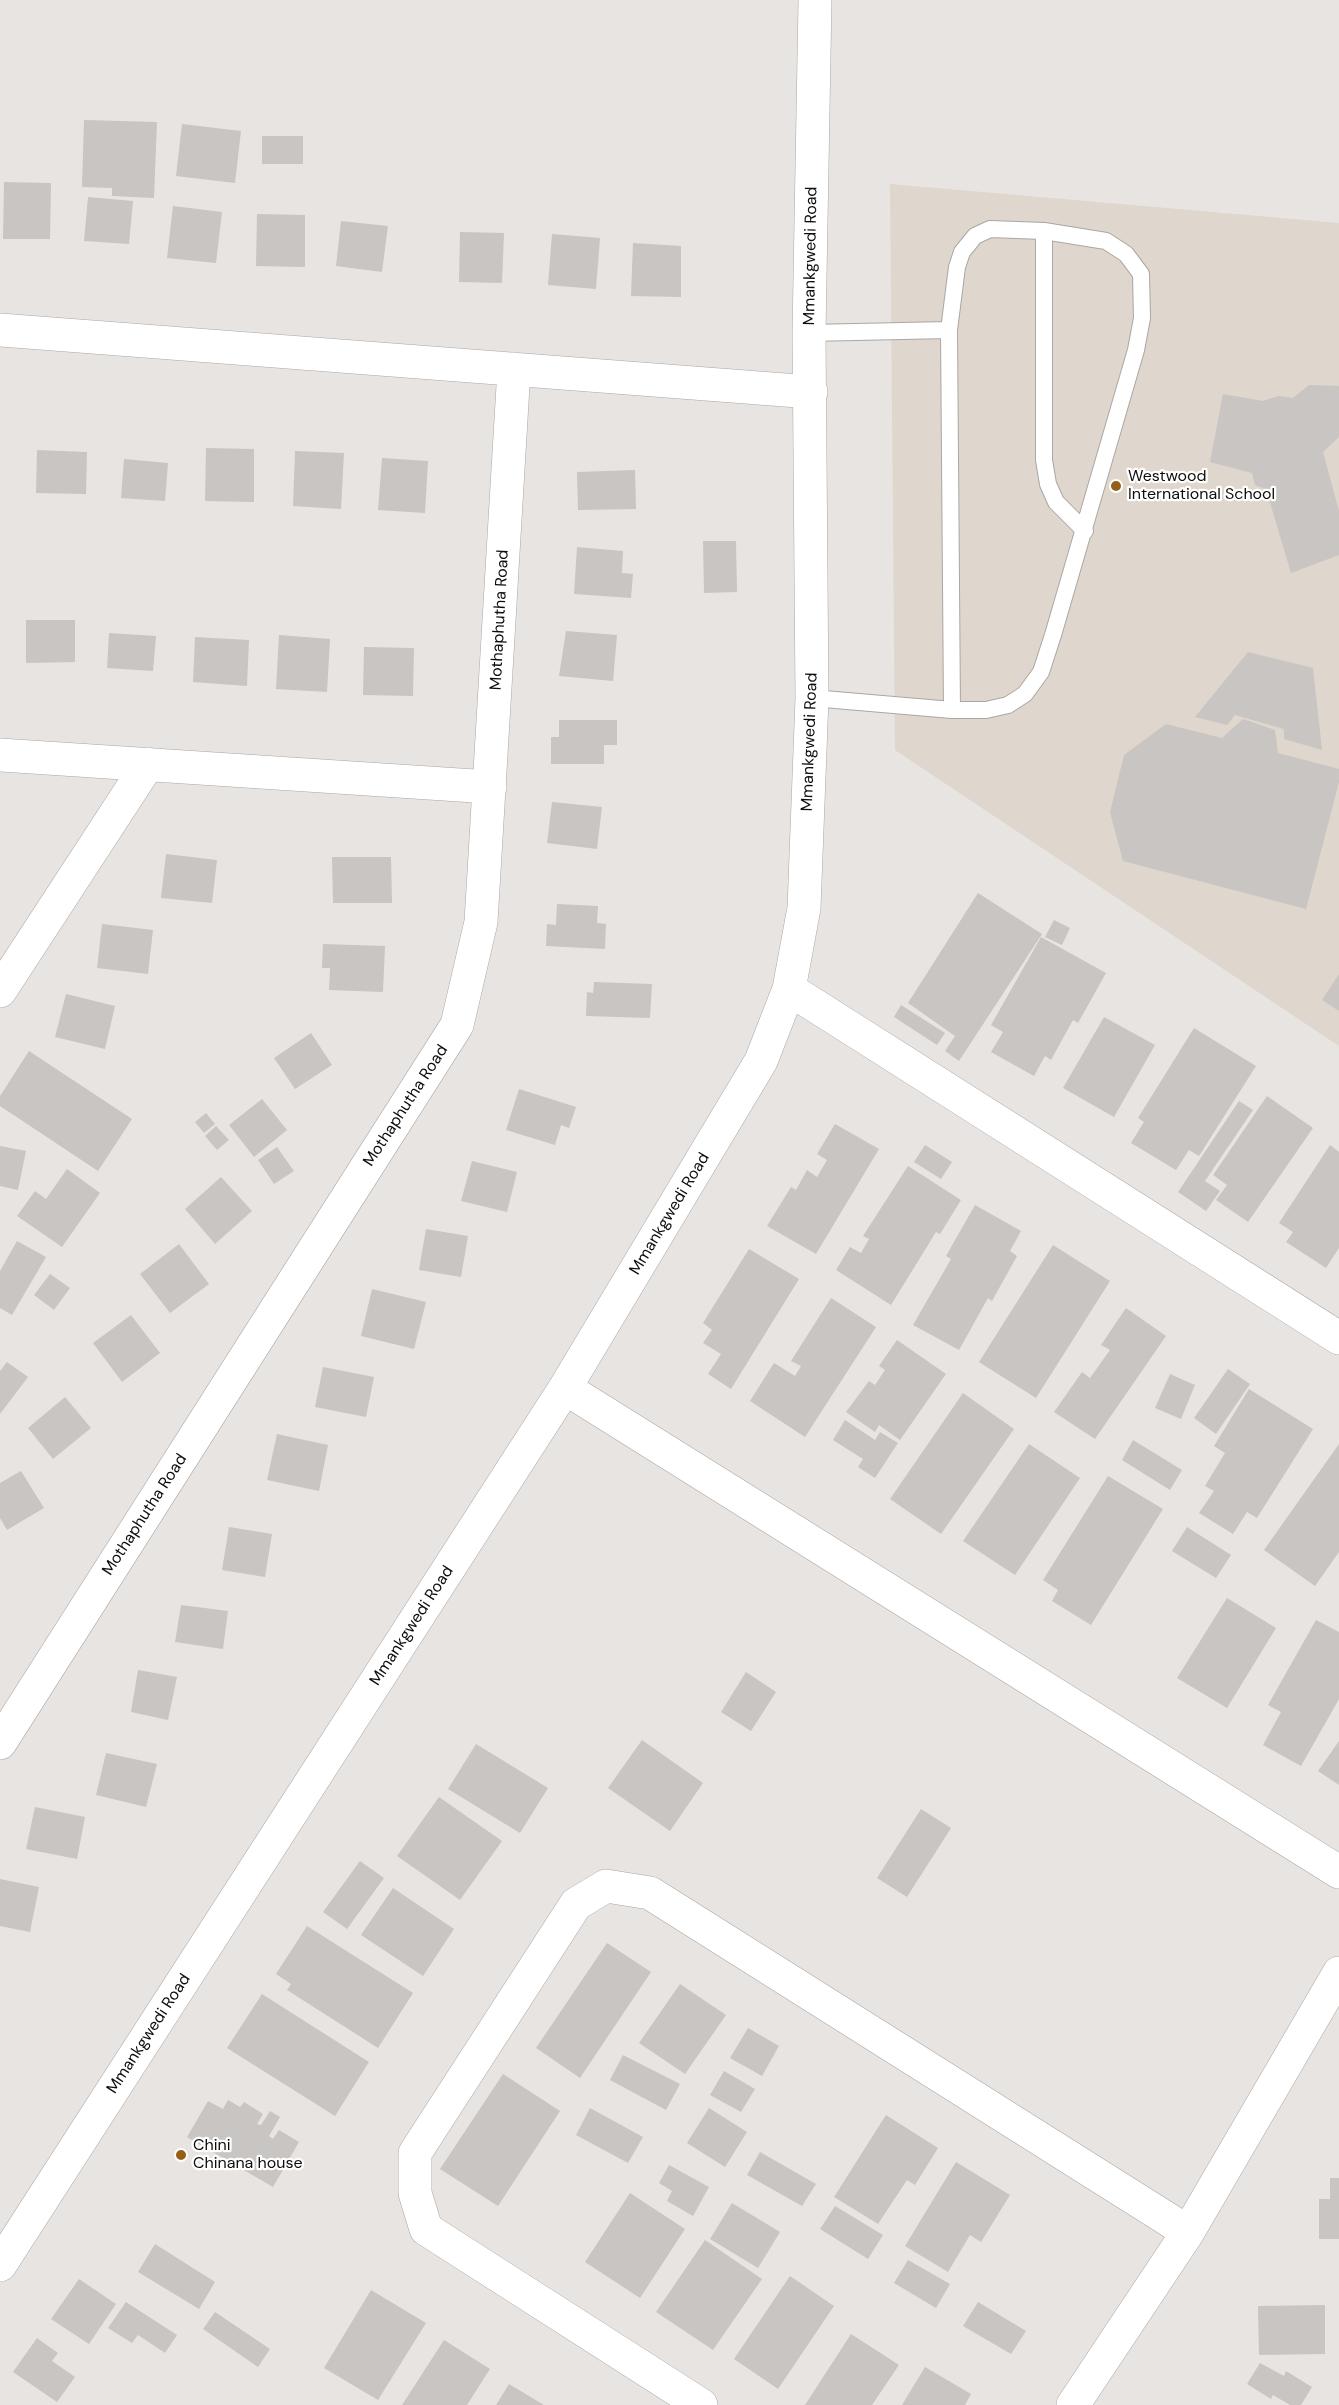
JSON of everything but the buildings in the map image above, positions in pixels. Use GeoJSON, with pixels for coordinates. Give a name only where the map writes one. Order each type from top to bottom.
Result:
{"type":"FeatureCollection","features":[{"type":"Feature","properties":{"kind":"street","name":"Mmankgwedi Road"},"geometry":{"type":"LineString","coordinates":[[0,2265],[566,1388],[761,1061],[789,989],[804,908],[812,698],[809,333],[815,0]]}},
{"type":"Feature","properties":{"kind":"street"},"geometry":{"type":"LineString","coordinates":[[0,330],[811,392]]}},
{"type":"Feature","properties":{"kind":"street","name":"Mothaphutha Road"},"geometry":{"type":"LineString","coordinates":[[0,1743],[458,1025],[481,922],[514,369]]}},
{"type":"Feature","properties":{"kind":"street"},"geometry":{"type":"LineString","coordinates":[[0,755],[490,787]]}},
{"type":"Feature","properties":{"kind":"street"},"geometry":{"type":"LineString","coordinates":[[0,991],[148,764]]}},
{"type":"Feature","properties":{"kind":"street"},"geometry":{"type":"LineString","coordinates":[[789,989],[1339,1338]]}},
{"type":"Feature","properties":{"kind":"street"},"geometry":{"type":"LineString","coordinates":[[566,1388],[1339,1872]]}},
{"type":"Feature","properties":{"kind":"street"},"geometry":{"type":"LineString","coordinates":[[701,2405],[426,2229],[415,2193],[415,2153],[576,1904],[606,1886],[650,1893],[1188,2232]]}},
{"type":"Feature","properties":{"kind":"street"},"geometry":{"type":"LineString","coordinates":[[1073,2405],[1188,2232],[1339,1973]]}},
{"type":"Feature","properties":{"kind":"lane"},"geometry":{"type":"LineString","coordinates":[[812,698],[952,710],[997,707],[1008,705],[1025,694],[1041,672],[1085,531],[1136,350],[1142,318],[1141,274],[1126,254],[1106,241],[1044,231],[990,230],[975,236],[962,252],[957,267],[949,330],[952,710]]}},
{"type":"Feature","properties":{"kind":"lane"},"geometry":{"type":"LineString","coordinates":[[1044,231],[1044,460],[1048,484],[1056,502],[1085,531]]}},
{"type":"Feature","properties":{"kind":"lane"},"geometry":{"type":"LineString","coordinates":[[809,333],[949,330]]}},
{"type":"Feature","properties":{"kind":"shaded area","name":"Westwood International School"},"geometry":{"type":"Polygon","coordinates":[[[890,184],[1339,223],[1339,1046],[895,750],[890,184]]]}},
{"type":"Feature","properties":{"kind":"place","name":"Westwood International School"},"geometry":{"type":"Point","coordinates":[1116,486]}},
{"type":"Feature","properties":{"kind":"place","name":"Chini Chinana house"},"geometry":{"type":"Point","coordinates":[181,2155]}}]}
